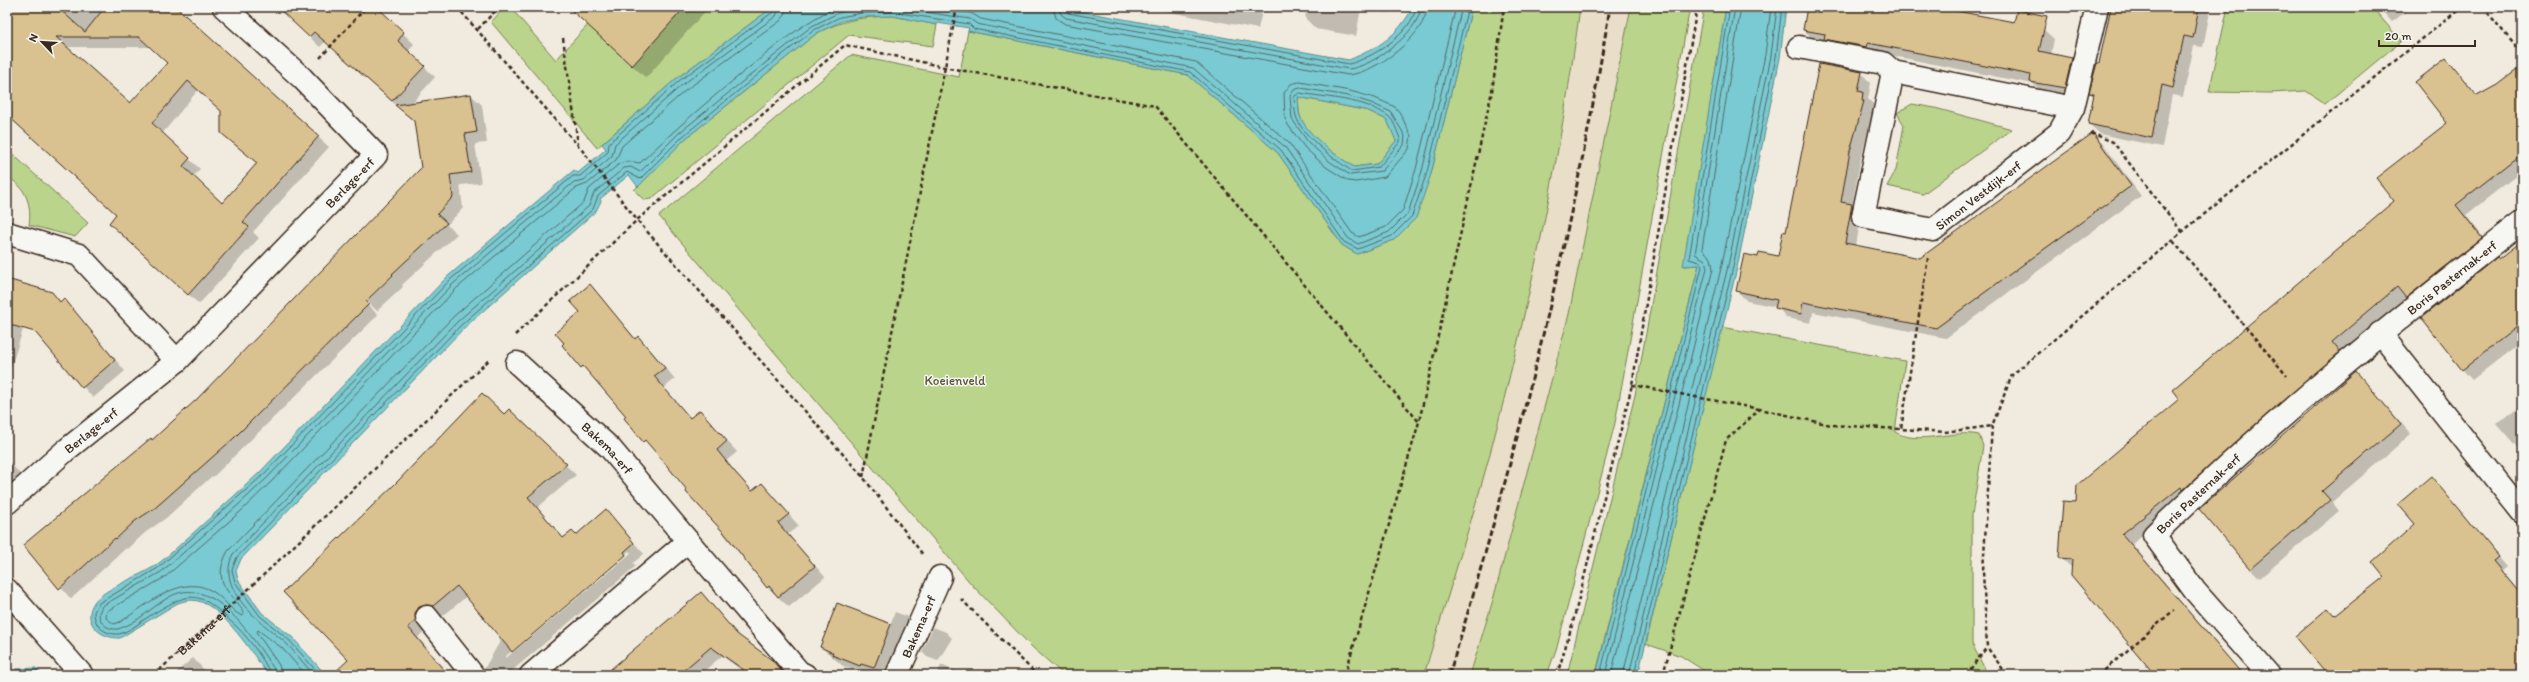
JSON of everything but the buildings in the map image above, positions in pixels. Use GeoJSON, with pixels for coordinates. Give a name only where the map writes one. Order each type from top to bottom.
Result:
{"type":"FeatureCollection","features":[{"type":"Feature","properties":{"kind":"street","name":"Berlage-erf"},"geometry":{"type":"LineString","coordinates":[[7,503],[65,451],[176,361],[376,155],[302,78],[224,7]]}},
{"type":"Feature","properties":{"kind":"street","name":"Simon Vestdijk-erf"},"geometry":{"type":"LineString","coordinates":[[1893,72],[1863,216],[1933,230],[2059,133],[2074,108],[2097,7]]}},
{"type":"Feature","properties":{"kind":"street"},"geometry":{"type":"LineString","coordinates":[[1799,47],[1883,63],[1893,72],[2074,108]]}},
{"type":"Feature","properties":{"kind":"street","name":"Boris Pasternak-erf"},"geometry":{"type":"LineString","coordinates":[[2269,675],[2195,591],[2154,535],[2305,397],[2380,333],[2522,222]]}},
{"type":"Feature","properties":{"kind":"street"},"geometry":{"type":"LineString","coordinates":[[7,233],[78,255],[176,361]]}},
{"type":"Feature","properties":{"kind":"street"},"geometry":{"type":"LineString","coordinates":[[2380,333],[2522,512]]}},
{"type":"Feature","properties":{"kind":"street","name":"Bakema-erf"},"geometry":{"type":"LineString","coordinates":[[517,363],[610,448],[799,672],[805,675]]}},
{"type":"Feature","properties":{"kind":"street"},"geometry":{"type":"LineString","coordinates":[[531,675],[688,541]]}},
{"type":"Feature","properties":{"kind":"street","name":"Bakema-erf"},"geometry":{"type":"LineString","coordinates":[[897,675],[940,577]]}},
{"type":"Feature","properties":{"kind":"street"},"geometry":{"type":"LineString","coordinates":[[7,590],[82,675]]}},
{"type":"Feature","properties":{"kind":"street"},"geometry":{"type":"LineString","coordinates":[[427,617],[473,675]]}},
{"type":"Feature","properties":{"kind":"path"},"geometry":{"type":"LineString","coordinates":[[302,78],[366,7]]}},
{"type":"Feature","properties":{"kind":"path"},"geometry":{"type":"LineString","coordinates":[[457,7],[478,29],[582,150],[636,220],[863,477],[940,577],[1037,675]]}},
{"type":"Feature","properties":{"kind":"path"},"geometry":{"type":"LineString","coordinates":[[478,29],[499,7]]}},
{"type":"Feature","properties":{"kind":"path"},"geometry":{"type":"LineString","coordinates":[[863,477],[957,7]]}},
{"type":"Feature","properties":{"kind":"path"},"geometry":{"type":"LineString","coordinates":[[1345,675],[1419,422],[1492,91],[1504,7]]}},
{"type":"Feature","properties":{"kind":"path"},"geometry":{"type":"LineString","coordinates":[[1558,675],[1574,622],[1632,385],[1697,7]]}},
{"type":"Feature","properties":{"kind":"path"},"geometry":{"type":"LineString","coordinates":[[2007,675],[1987,647],[1983,571],[1992,426],[2012,375],[2172,240],[2462,7]]}},
{"type":"Feature","properties":{"kind":"path"},"geometry":{"type":"LineString","coordinates":[[2483,7],[2522,54]]}},
{"type":"Feature","properties":{"kind":"path"},"geometry":{"type":"LineString","coordinates":[[563,38],[578,146]]}},
{"type":"Feature","properties":{"kind":"path"},"geometry":{"type":"LineString","coordinates":[[513,337],[636,220],[845,45],[944,67],[1155,106],[1419,422]]}},
{"type":"Feature","properties":{"kind":"path"},"geometry":{"type":"LineString","coordinates":[[2074,108],[2093,135],[2113,142],[2182,232]]}},
{"type":"Feature","properties":{"kind":"path"},"geometry":{"type":"LineString","coordinates":[[1901,429],[1933,230]]}},
{"type":"Feature","properties":{"kind":"path"},"geometry":{"type":"LineString","coordinates":[[2172,240],[2305,397]]}},
{"type":"Feature","properties":{"kind":"path","name":"Bakema-erf"},"geometry":{"type":"LineString","coordinates":[[154,675],[202,629],[253,585],[496,353]]}},
{"type":"Feature","properties":{"kind":"path"},"geometry":{"type":"LineString","coordinates":[[1632,385],[1721,403],[1760,409],[1831,425],[1944,432],[1992,426]]}},
{"type":"Feature","properties":{"kind":"path"},"geometry":{"type":"LineString","coordinates":[[1663,675],[1726,440],[1760,409]]}},
{"type":"Feature","properties":{"kind":"path"},"geometry":{"type":"LineString","coordinates":[[2099,675],[2195,591]]}},
{"type":"Feature","properties":{"kind":"path"},"geometry":{"type":"LineString","coordinates":[[1966,675],[1987,647]]}},
{"type":"Feature","properties":{"kind":"shaded area"},"geometry":{"type":"Polygon","coordinates":[[[1580,7],[1631,7],[1569,314],[1493,600],[1470,675],[1424,675],[1497,428],[1531,281],[1571,78],[1580,7]]]}},
{"type":"Feature","properties":{"kind":"green space"},"geometry":{"type":"Polygon","coordinates":[[[505,7],[510,7],[556,60],[604,7],[773,7],[677,78],[597,148],[491,22],[505,7]]]}},
{"type":"Feature","properties":{"kind":"green space","name":"Koeienveld"},"geometry":{"type":"Polygon","coordinates":[[[1472,7],[1580,7],[1573,60],[1545,218],[1510,375],[1489,458],[1424,675],[1064,675],[1032,647],[973,586],[659,216],[851,55],[959,77],[968,31],[1188,75],[1278,153],[1342,245],[1357,254],[1394,240],[1431,174],[1472,7]]]}},
{"type":"Feature","properties":{"kind":"green space"},"geometry":{"type":"Polygon","coordinates":[[[1631,7],[1690,7],[1615,423],[1557,647],[1547,675],[1470,675],[1493,600],[1569,314],[1631,7]]]}},
{"type":"Feature","properties":{"kind":"green space"},"geometry":{"type":"Polygon","coordinates":[[[1704,7],[1726,7],[1684,266],[1699,265],[1596,673],[1567,675],[1635,395],[1704,7]]]}},
{"type":"Feature","properties":{"kind":"green space"},"geometry":{"type":"Polygon","coordinates":[[[2228,7],[2372,7],[2401,41],[2325,104],[2306,91],[2271,93],[2209,92],[2228,7]]]}},
{"type":"Feature","properties":{"kind":"green space"},"geometry":{"type":"Polygon","coordinates":[[[893,16],[937,25],[933,46],[849,35],[651,199],[644,200],[634,190],[685,139],[817,33],[845,22],[872,17],[893,16]]]}},
{"type":"Feature","properties":{"kind":"green space"},"geometry":{"type":"Polygon","coordinates":[[[1298,97],[1369,111],[1387,120],[1397,140],[1377,164],[1354,167],[1323,145],[1309,131],[1300,116],[1298,97]]]}},
{"type":"Feature","properties":{"kind":"green space"},"geometry":{"type":"Polygon","coordinates":[[[1912,104],[1935,108],[2012,129],[1923,194],[1887,186],[1896,170],[1904,125],[1897,113],[1912,104]]]}},
{"type":"Feature","properties":{"kind":"green space"},"geometry":{"type":"Polygon","coordinates":[[[7,149],[88,223],[75,237],[29,225],[30,210],[26,197],[19,185],[7,177],[7,149]]]}},
{"type":"Feature","properties":{"kind":"green space"},"geometry":{"type":"Polygon","coordinates":[[[1722,327],[1905,361],[1895,432],[1914,438],[1958,434],[1979,435],[1983,446],[1972,515],[1972,644],[1988,675],[1711,675],[1681,656],[1646,644],[1722,327]]]}},
{"type":"Feature","properties":{"kind":"water"},"geometry":{"type":"Polygon","coordinates":[[[773,7],[1057,7],[1349,60],[1378,45],[1394,34],[1413,7],[1472,7],[1431,174],[1416,218],[1394,240],[1357,254],[1342,245],[1278,153],[1188,75],[968,31],[969,28],[937,23],[937,25],[893,16],[862,17],[842,21],[817,33],[685,139],[638,187],[629,175],[600,199],[601,201],[596,211],[464,328],[241,559],[236,571],[238,580],[262,613],[292,637],[326,675],[268,675],[237,632],[217,612],[208,605],[198,601],[192,600],[176,604],[120,638],[113,638],[99,632],[94,627],[91,622],[91,608],[99,597],[114,587],[149,570],[169,555],[260,472],[447,277],[574,170],[578,173],[606,149],[602,144],[677,78],[773,7]],[[1298,97],[1300,116],[1309,131],[1332,151],[1354,167],[1377,164],[1396,141],[1387,120],[1369,111],[1298,97]]]}},
{"type":"Feature","properties":{"kind":"water"},"geometry":{"type":"Polygon","coordinates":[[[1726,7],[1786,7],[1780,58],[1737,268],[1638,675],[1596,675],[1699,265],[1683,266],[1726,7]]]}},
{"type":"Feature","properties":{"kind":"water"},"geometry":{"type":"Polygon","coordinates":[[[36,668],[43,675],[9,675],[16,669],[36,668]]]}},
{"type":"Feature","properties":{"kind":"railway"},"geometry":{"type":"LineString","coordinates":[[1449,675],[1474,593],[1520,427],[1541,344],[1579,176],[1610,7]]}}]}
